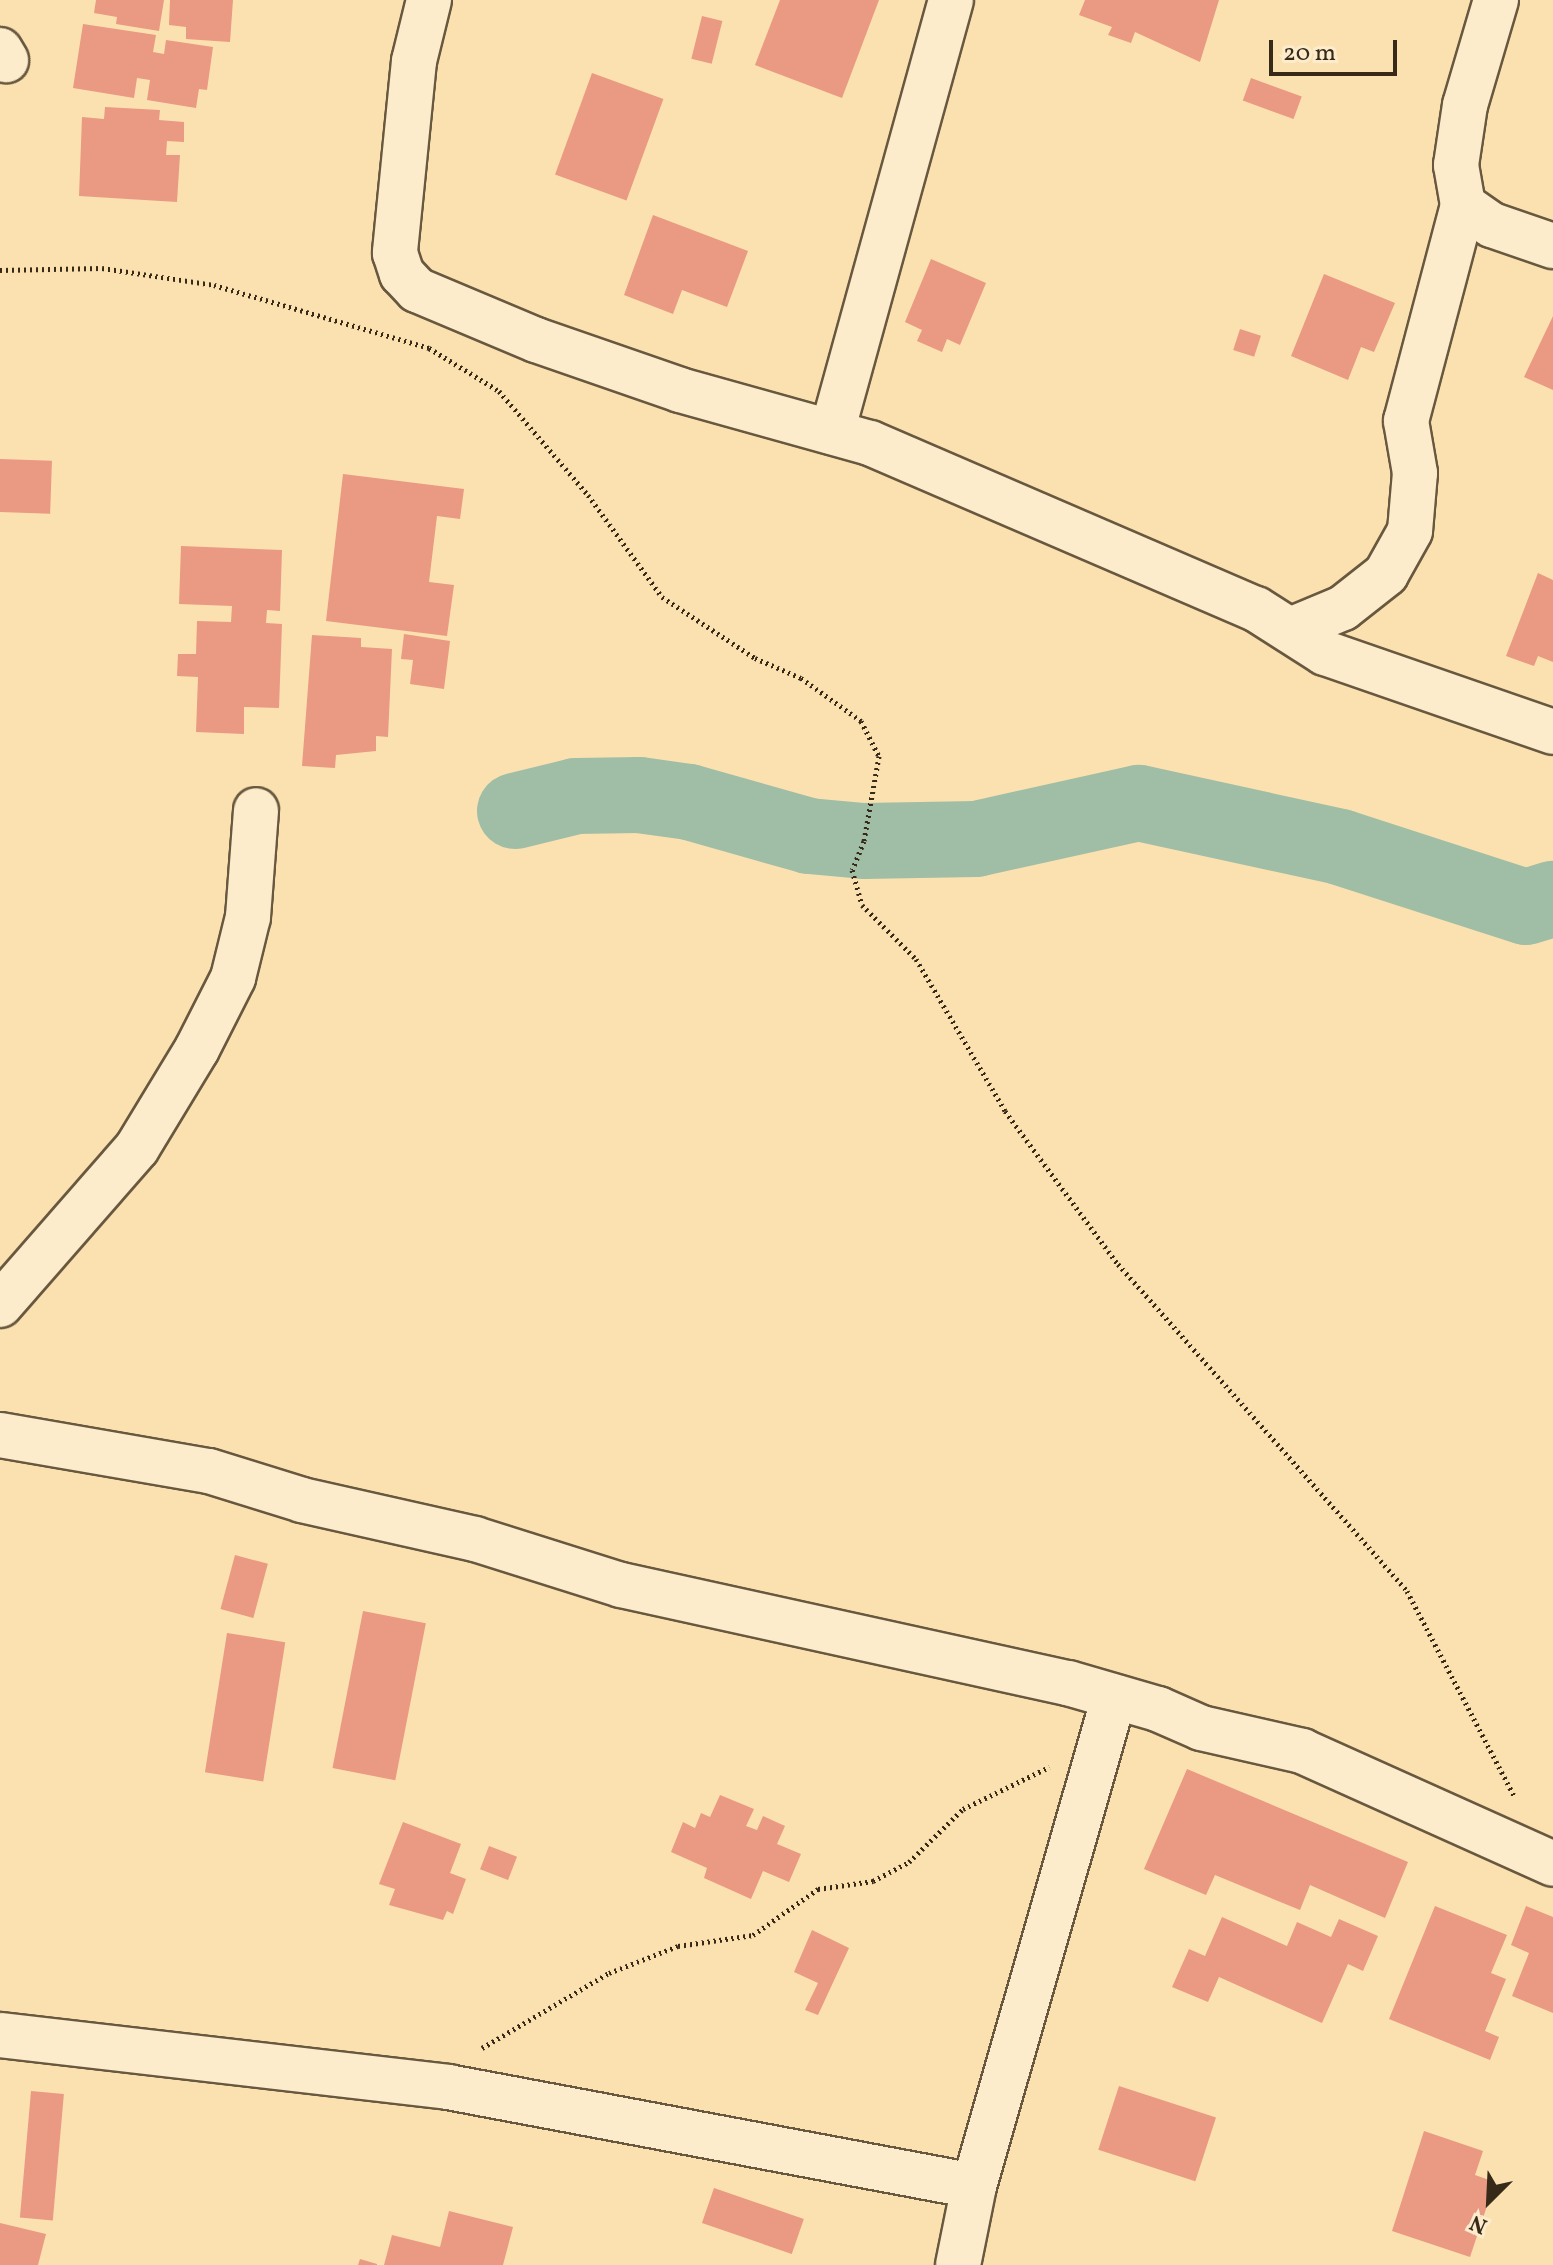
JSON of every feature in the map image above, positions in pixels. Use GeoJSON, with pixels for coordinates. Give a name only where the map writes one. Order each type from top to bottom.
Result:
{"type":"FeatureCollection","features":[{"type":"Feature","properties":{"kind":"street"},"geometry":{"type":"LineString","coordinates":[[429,0],[414,61],[395,253],[402,274],[417,290],[536,340],[680,390],[870,443],[1256,609],[1325,653],[1553,732]]}},
{"type":"Feature","properties":{"kind":"street"},"geometry":{"type":"LineString","coordinates":[[832,432],[951,0]]}},
{"type":"Feature","properties":{"kind":"street"},"geometry":{"type":"LineString","coordinates":[[1290,630],[1343,608],[1386,574],[1410,531],[1415,473],[1406,421],[1463,205],[1456,165],[1465,105],[1496,0]]}},
{"type":"Feature","properties":{"kind":"street"},"geometry":{"type":"LineString","coordinates":[[1463,205],[1492,225],[1553,246]]}},
{"type":"Feature","properties":{"kind":"street"},"geometry":{"type":"LineString","coordinates":[[0,1305],[137,1148],[197,1049],[233,978],[248,917],[256,810]]}},
{"type":"Feature","properties":{"kind":"street"},"geometry":{"type":"LineString","coordinates":[[0,1435],[209,1471],[302,1500],[475,1539],[621,1585],[1114,1697],[1201,1728],[1302,1751],[1553,1864]]}},
{"type":"Feature","properties":{"kind":"street"},"geometry":{"type":"LineString","coordinates":[[958,2265],[974,2186],[1114,1697]]}},
{"type":"Feature","properties":{"kind":"street"},"geometry":{"type":"LineString","coordinates":[[0,2035],[423,2083],[974,2186]]}},
{"type":"Feature","properties":{"kind":"path"},"geometry":{"type":"LineString","coordinates":[[0,270],[102,268],[214,285],[429,348],[499,391],[588,495],[662,597],[755,658],[801,678],[861,721],[879,756],[864,841],[852,870],[862,905],[916,959],[1005,1111],[1118,1264],[1407,1591],[1522,1810]]}},
{"type":"Feature","properties":{"kind":"path"},"geometry":{"type":"LineString","coordinates":[[423,2083],[609,1973],[678,1946],[753,1935],[818,1889],[873,1881],[909,1862],[963,1809],[1042,1769],[1100,1752]]}},
{"type":"Feature","properties":{"kind":"building"},"geometry":{"type":"Polygon","coordinates":[[[96,0],[164,0],[159,31],[116,24],[117,17],[94,13],[96,0]]]}},
{"type":"Feature","properties":{"kind":"building"},"geometry":{"type":"Polygon","coordinates":[[[170,0],[233,0],[230,42],[186,39],[186,27],[169,25],[170,0]]]}},
{"type":"Feature","properties":{"kind":"building"},"geometry":{"type":"Polygon","coordinates":[[[780,0],[879,0],[842,98],[755,65],[780,0]]]}},
{"type":"Feature","properties":{"kind":"building"},"geometry":{"type":"Polygon","coordinates":[[[1085,0],[1219,0],[1200,62],[1135,32],[1131,43],[1108,35],[1112,27],[1079,15],[1085,0]]]}},
{"type":"Feature","properties":{"kind":"building"},"geometry":{"type":"Polygon","coordinates":[[[702,16],[722,21],[712,64],[691,59],[702,16]]]}},
{"type":"Feature","properties":{"kind":"building"},"geometry":{"type":"Polygon","coordinates":[[[83,24],[156,35],[153,52],[164,54],[166,40],[213,47],[207,90],[199,89],[196,108],[147,100],[150,80],[137,78],[134,98],[73,88],[83,24]]]}},
{"type":"Feature","properties":{"kind":"building"},"geometry":{"type":"Polygon","coordinates":[[[592,73],[663,99],[626,200],[555,174],[592,73]]]}},
{"type":"Feature","properties":{"kind":"building"},"geometry":{"type":"Polygon","coordinates":[[[1251,78],[1302,96],[1294,119],[1243,101],[1251,78]]]}},
{"type":"Feature","properties":{"kind":"building"},"geometry":{"type":"Polygon","coordinates":[[[105,107],[160,110],[159,120],[184,122],[184,142],[167,141],[166,155],[180,155],[177,202],[79,196],[82,117],[104,119],[105,107]]]}},
{"type":"Feature","properties":{"kind":"building"},"geometry":{"type":"Polygon","coordinates":[[[653,215],[748,251],[727,307],[682,290],[673,314],[624,295],[653,215]]]}},
{"type":"Feature","properties":{"kind":"building"},"geometry":{"type":"Polygon","coordinates":[[[931,259],[986,283],[960,345],[947,339],[942,352],[917,341],[922,330],[905,322],[931,259]]]}},
{"type":"Feature","properties":{"kind":"building"},"geometry":{"type":"Polygon","coordinates":[[[1324,274],[1395,303],[1374,352],[1361,347],[1348,380],[1291,356],[1324,274]]]}},
{"type":"Feature","properties":{"kind":"building"},"geometry":{"type":"Polygon","coordinates":[[[1553,316],[1553,390],[1524,377],[1553,316]]]}},
{"type":"Feature","properties":{"kind":"building"},"geometry":{"type":"Polygon","coordinates":[[[1240,329],[1261,336],[1254,357],[1233,350],[1240,329]]]}},
{"type":"Feature","properties":{"kind":"building"},"geometry":{"type":"Polygon","coordinates":[[[0,459],[52,461],[50,514],[0,512],[0,459]]]}},
{"type":"Feature","properties":{"kind":"building"},"geometry":{"type":"Polygon","coordinates":[[[343,474],[464,489],[460,519],[437,516],[429,582],[454,585],[447,636],[326,621],[343,474]]]}},
{"type":"Feature","properties":{"kind":"building"},"geometry":{"type":"Polygon","coordinates":[[[181,546],[282,550],[280,611],[267,610],[266,623],[282,624],[279,708],[244,707],[244,734],[196,732],[198,677],[177,676],[178,654],[196,654],[197,621],[231,622],[232,606],[179,604],[181,546]]]}},
{"type":"Feature","properties":{"kind":"building"},"geometry":{"type":"Polygon","coordinates":[[[1538,573],[1553,580],[1553,662],[1538,656],[1534,666],[1506,656],[1538,573]]]}},
{"type":"Feature","properties":{"kind":"building"},"geometry":{"type":"Polygon","coordinates":[[[404,634],[450,641],[444,689],[410,684],[413,660],[401,659],[404,634]]]}},
{"type":"Feature","properties":{"kind":"building"},"geometry":{"type":"Polygon","coordinates":[[[312,635],[361,638],[361,647],[392,649],[388,737],[376,736],[376,751],[336,755],[335,768],[302,766],[312,635]]]}},
{"type":"Feature","properties":{"kind":"building"},"geometry":{"type":"Polygon","coordinates":[[[235,1555],[268,1564],[253,1618],[221,1609],[235,1555]]]}},
{"type":"Feature","properties":{"kind":"building"},"geometry":{"type":"Polygon","coordinates":[[[363,1611],[426,1623],[395,1780],[332,1768],[363,1611]]]}},
{"type":"Feature","properties":{"kind":"building"},"geometry":{"type":"Polygon","coordinates":[[[227,1633],[285,1642],[263,1781],[205,1772],[227,1633]]]}},
{"type":"Feature","properties":{"kind":"building"},"geometry":{"type":"Polygon","coordinates":[[[1187,1769],[1408,1862],[1385,1918],[1310,1885],[1300,1910],[1215,1875],[1206,1895],[1144,1869],[1187,1769]]]}},
{"type":"Feature","properties":{"kind":"building"},"geometry":{"type":"Polygon","coordinates":[[[720,1795],[754,1809],[746,1826],[757,1830],[763,1816],[785,1826],[777,1844],[801,1854],[789,1882],[763,1871],[751,1899],[704,1878],[707,1868],[671,1852],[683,1822],[695,1828],[701,1813],[710,1817],[720,1795]]]}},
{"type":"Feature","properties":{"kind":"building"},"geometry":{"type":"Polygon","coordinates":[[[403,1822],[461,1844],[450,1873],[466,1879],[453,1914],[447,1911],[443,1920],[389,1905],[395,1889],[379,1884],[403,1822]]]}},
{"type":"Feature","properties":{"kind":"building"},"geometry":{"type":"Polygon","coordinates":[[[489,1846],[517,1857],[508,1880],[480,1869],[489,1846]]]}},
{"type":"Feature","properties":{"kind":"building"},"geometry":{"type":"Polygon","coordinates":[[[1435,1906],[1507,1935],[1491,1973],[1506,1979],[1485,2031],[1499,2037],[1490,2060],[1389,2019],[1435,1906]]]}},
{"type":"Feature","properties":{"kind":"building"},"geometry":{"type":"Polygon","coordinates":[[[1526,1906],[1553,1917],[1553,2013],[1512,1996],[1529,1953],[1511,1945],[1526,1906]]]}},
{"type":"Feature","properties":{"kind":"building"},"geometry":{"type":"Polygon","coordinates":[[[1222,1917],[1287,1946],[1297,1922],[1331,1937],[1339,1919],[1378,1936],[1363,1971],[1348,1964],[1322,2023],[1219,1977],[1208,2002],[1172,1987],[1189,1949],[1205,1956],[1222,1917]]]}},
{"type":"Feature","properties":{"kind":"building"},"geometry":{"type":"Polygon","coordinates":[[[812,1930],[849,1948],[818,2015],[805,2010],[818,1983],[794,1972],[812,1930]]]}},
{"type":"Feature","properties":{"kind":"building"},"geometry":{"type":"Polygon","coordinates":[[[1119,2086],[1216,2118],[1195,2181],[1098,2150],[1119,2086]]]}},
{"type":"Feature","properties":{"kind":"building"},"geometry":{"type":"Polygon","coordinates":[[[31,2091],[64,2094],[53,2220],[20,2218],[31,2091]]]}},
{"type":"Feature","properties":{"kind":"building"},"geometry":{"type":"Polygon","coordinates":[[[1424,2131],[1483,2151],[1475,2175],[1495,2182],[1470,2257],[1392,2231],[1424,2131]]]}},
{"type":"Feature","properties":{"kind":"building"},"geometry":{"type":"Polygon","coordinates":[[[714,2188],[804,2219],[792,2254],[702,2223],[714,2188]]]}},
{"type":"Feature","properties":{"kind":"building"},"geometry":{"type":"Polygon","coordinates":[[[449,2211],[513,2227],[503,2265],[384,2265],[392,2235],[440,2247],[449,2211]]]}},
{"type":"Feature","properties":{"kind":"building"},"geometry":{"type":"Polygon","coordinates":[[[0,2223],[46,2234],[38,2265],[0,2265],[0,2223]]]}},
{"type":"Feature","properties":{"kind":"building"},"geometry":{"type":"Polygon","coordinates":[[[360,2259],[377,2264],[377,2265],[358,2265],[360,2259]]]}},
{"type":"Feature","properties":{"kind":"waterway"},"geometry":{"type":"LineString","coordinates":[[515,811],[576,796],[639,795],[689,802],[809,836],[864,841],[976,839],[1139,803],[1340,847],[1526,907],[1553,899]]}}]}
